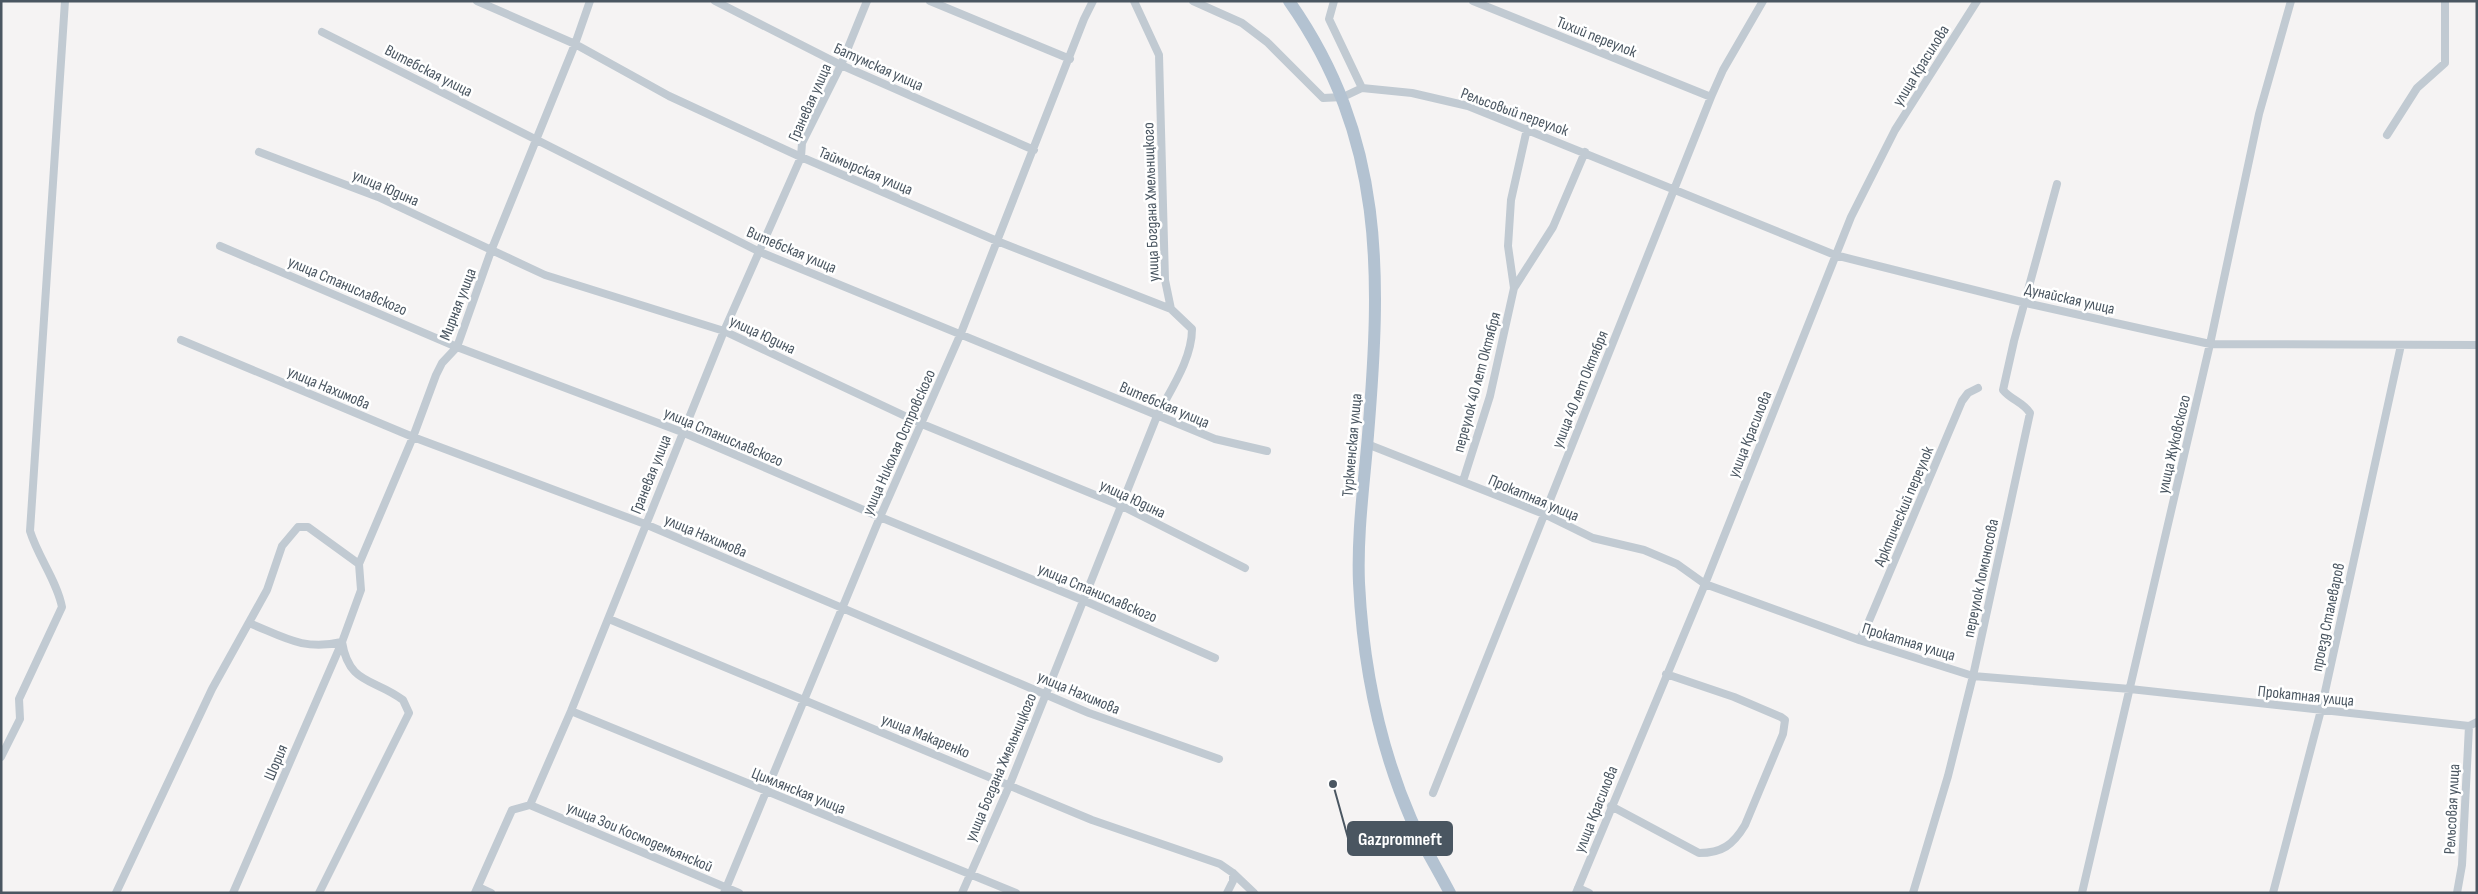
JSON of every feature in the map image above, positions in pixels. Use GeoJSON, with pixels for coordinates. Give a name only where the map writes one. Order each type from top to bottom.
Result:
{"type":"FeatureCollection","features":[{"type":"Feature","properties":{"kind":"main road","name":"Туркменская улица"},"geometry":{"type":"LineString","coordinates":[[1289,1],[1317,46],[1343,97],[1367,179],[1375,242],[1377,304],[1359,580],[1365,644],[1373,693],[1392,772],[1412,821],[1450,893]]}},
{"type":"Feature","properties":{"kind":"street"},"geometry":{"type":"LineString","coordinates":[[1,757],[20,719],[19,699],[62,607],[60,596],[35,548],[30,531],[65,1]]}},
{"type":"Feature","properties":{"kind":"street","name":"Таймырская улица"},"geometry":{"type":"LineString","coordinates":[[477,1],[575,44],[669,96],[801,157],[997,241],[1171,309]]}},
{"type":"Feature","properties":{"kind":"street","name":"Мирная улица"},"geometry":{"type":"LineString","coordinates":[[342,642],[361,590],[359,564],[413,437],[436,375],[442,364],[457,347],[491,251],[575,44],[590,1]]}},
{"type":"Feature","properties":{"kind":"street","name":"Батумская улица"},"geometry":{"type":"LineString","coordinates":[[715,1],[841,65],[1034,150]]}},
{"type":"Feature","properties":{"kind":"street","name":"Граневая улица"},"geometry":{"type":"LineString","coordinates":[[530,805],[572,711],[645,524],[724,331],[801,157],[802,143],[841,65],[867,1]]}},
{"type":"Feature","properties":{"kind":"street"},"geometry":{"type":"LineString","coordinates":[[930,1],[1070,59]]}},
{"type":"Feature","properties":{"kind":"street","name":"улица Николая Островского"},"geometry":{"type":"LineString","coordinates":[[725,890],[880,517],[961,333],[1070,59],[1084,19],[1093,1]]}},
{"type":"Feature","properties":{"kind":"street","name":"улица Богдана Хмельницкого"},"geometry":{"type":"LineString","coordinates":[[962,893],[1010,784],[1158,416],[1189,350],[1192,339],[1192,329],[1171,309],[1165,280],[1159,55],[1134,1]]}},
{"type":"Feature","properties":{"kind":"street"},"geometry":{"type":"LineString","coordinates":[[1193,1],[1242,23],[1267,42],[1323,98],[1343,97],[1362,88],[1329,19],[1334,1]]}},
{"type":"Feature","properties":{"kind":"street","name":"Тихий переулок"},"geometry":{"type":"LineString","coordinates":[[1473,1],[1711,97]]}},
{"type":"Feature","properties":{"kind":"street","name":"улица Красилова"},"geometry":{"type":"LineString","coordinates":[[1577,890],[1705,584],[1851,217],[1895,130],[1977,1]]}},
{"type":"Feature","properties":{"kind":"street","name":"улица Жуковского"},"geometry":{"type":"LineString","coordinates":[[2082,893],[2210,344],[2259,114],[2291,1]]}},
{"type":"Feature","properties":{"kind":"street"},"geometry":{"type":"LineString","coordinates":[[2387,136],[2417,88],[2445,63],[2445,1]]}},
{"type":"Feature","properties":{"kind":"street","name":"улица 40 лет Октября"},"geometry":{"type":"LineString","coordinates":[[1433,793],[1672,190],[1723,70],[1761,2]]}},
{"type":"Feature","properties":{"kind":"street","name":"Витебская улица"},"geometry":{"type":"LineString","coordinates":[[322,32],[760,252],[961,333],[1215,440],[1267,451]]}},
{"type":"Feature","properties":{"kind":"street","name":"Рельсовый переулок"},"geometry":{"type":"LineString","coordinates":[[1362,88],[1412,93],[1468,106],[1585,152],[1672,190]]}},
{"type":"Feature","properties":{"kind":"street","name":"переулок 40 лет Октября"},"geometry":{"type":"LineString","coordinates":[[1514,288],[1508,246],[1511,200],[1527,129]]}},
{"type":"Feature","properties":{"kind":"street","name":"улица Юдина"},"geometry":{"type":"LineString","coordinates":[[259,152],[378,197],[491,251],[570,283],[724,331],[922,424],[1122,506],[1245,568]]}},
{"type":"Feature","properties":{"kind":"street","name":"переулок 40 лет Октября"},"geometry":{"type":"LineString","coordinates":[[1463,482],[1490,396],[1514,288],[1553,227],[1585,152]]}},
{"type":"Feature","properties":{"kind":"street"},"geometry":{"type":"LineString","coordinates":[[2026,303],[2057,184]]}},
{"type":"Feature","properties":{"kind":"street","name":"Дунайская улица"},"geometry":{"type":"LineString","coordinates":[[1672,190],[1835,255],[2026,303],[2210,344],[2477,345]]}},
{"type":"Feature","properties":{"kind":"street","name":"улица Станиславского"},"geometry":{"type":"LineString","coordinates":[[220,246],[457,347],[682,432],[880,517],[1085,601],[1215,658]]}},
{"type":"Feature","properties":{"kind":"street","name":"переулок Ломоносова"},"geometry":{"type":"LineString","coordinates":[[1913,893],[1948,776],[1973,676],[2030,413],[2026,406],[2009,397],[2003,390],[2026,303]]}},
{"type":"Feature","properties":{"kind":"street","name":"улица Нахимова"},"geometry":{"type":"LineString","coordinates":[[181,340],[413,437],[645,524],[842,609],[1046,693],[1089,713],[1219,759]]}},
{"type":"Feature","properties":{"kind":"street","name":"проезд Сталеваров"},"geometry":{"type":"LineString","coordinates":[[2273,893],[2320,710],[2401,345]]}},
{"type":"Feature","properties":{"kind":"street","name":"Арктический переулок"},"geometry":{"type":"LineString","coordinates":[[1858,640],[1866,628],[1962,401],[1968,393],[1978,388]]}},
{"type":"Feature","properties":{"kind":"street","name":"Прокатная улица"},"geometry":{"type":"LineString","coordinates":[[1367,444],[1544,514],[1593,538],[1644,550],[1677,564],[1705,584],[1858,640],[1973,676],[2130,689],[2468,726]]}},
{"type":"Feature","properties":{"kind":"street"},"geometry":{"type":"LineString","coordinates":[[116,893],[212,689],[267,590],[282,546],[298,527],[308,527],[359,564]]}},
{"type":"Feature","properties":{"kind":"street","name":"улица Макаренко"},"geometry":{"type":"LineString","coordinates":[[609,619],[1010,784],[1092,820],[1220,864],[1233,873],[1254,893]]}},
{"type":"Feature","properties":{"kind":"street"},"geometry":{"type":"LineString","coordinates":[[249,623],[305,646],[324,646],[342,642],[344,658],[350,668],[365,680],[404,700],[409,713],[319,893]]}},
{"type":"Feature","properties":{"kind":"street","name":"Шория"},"geometry":{"type":"LineString","coordinates":[[233,893],[342,642]]}},
{"type":"Feature","properties":{"kind":"street"},"geometry":{"type":"LineString","coordinates":[[1611,806],[1699,852],[1715,853],[1738,836],[1760,788],[1782,734],[1785,720],[1734,697],[1666,674]]}},
{"type":"Feature","properties":{"kind":"street","name":"Цимлянская улица"},"geometry":{"type":"LineString","coordinates":[[572,711],[1016,893]]}},
{"type":"Feature","properties":{"kind":"street"},"geometry":{"type":"LineString","coordinates":[[2468,726],[2477,722]]}},
{"type":"Feature","properties":{"kind":"street","name":"Рельсовая улица"},"geometry":{"type":"LineString","coordinates":[[2457,893],[2462,865],[2468,726]]}},
{"type":"Feature","properties":{"kind":"street"},"geometry":{"type":"LineString","coordinates":[[491,893],[476,890],[512,810],[530,805]]}},
{"type":"Feature","properties":{"kind":"street","name":"улица Зои Космодемьянской"},"geometry":{"type":"LineString","coordinates":[[530,805],[725,890],[739,893]]}},
{"type":"Feature","properties":{"kind":"street"},"geometry":{"type":"LineString","coordinates":[[1227,893],[1233,881],[1233,873]]}},
{"type":"Feature","properties":{"kind":"street"},"geometry":{"type":"LineString","coordinates":[[1577,890],[1589,893]]}},
{"type":"Feature","properties":{"kind":"place","name":"Gazpromneft"},"geometry":{"type":"Point","coordinates":[1333,784]}}]}
